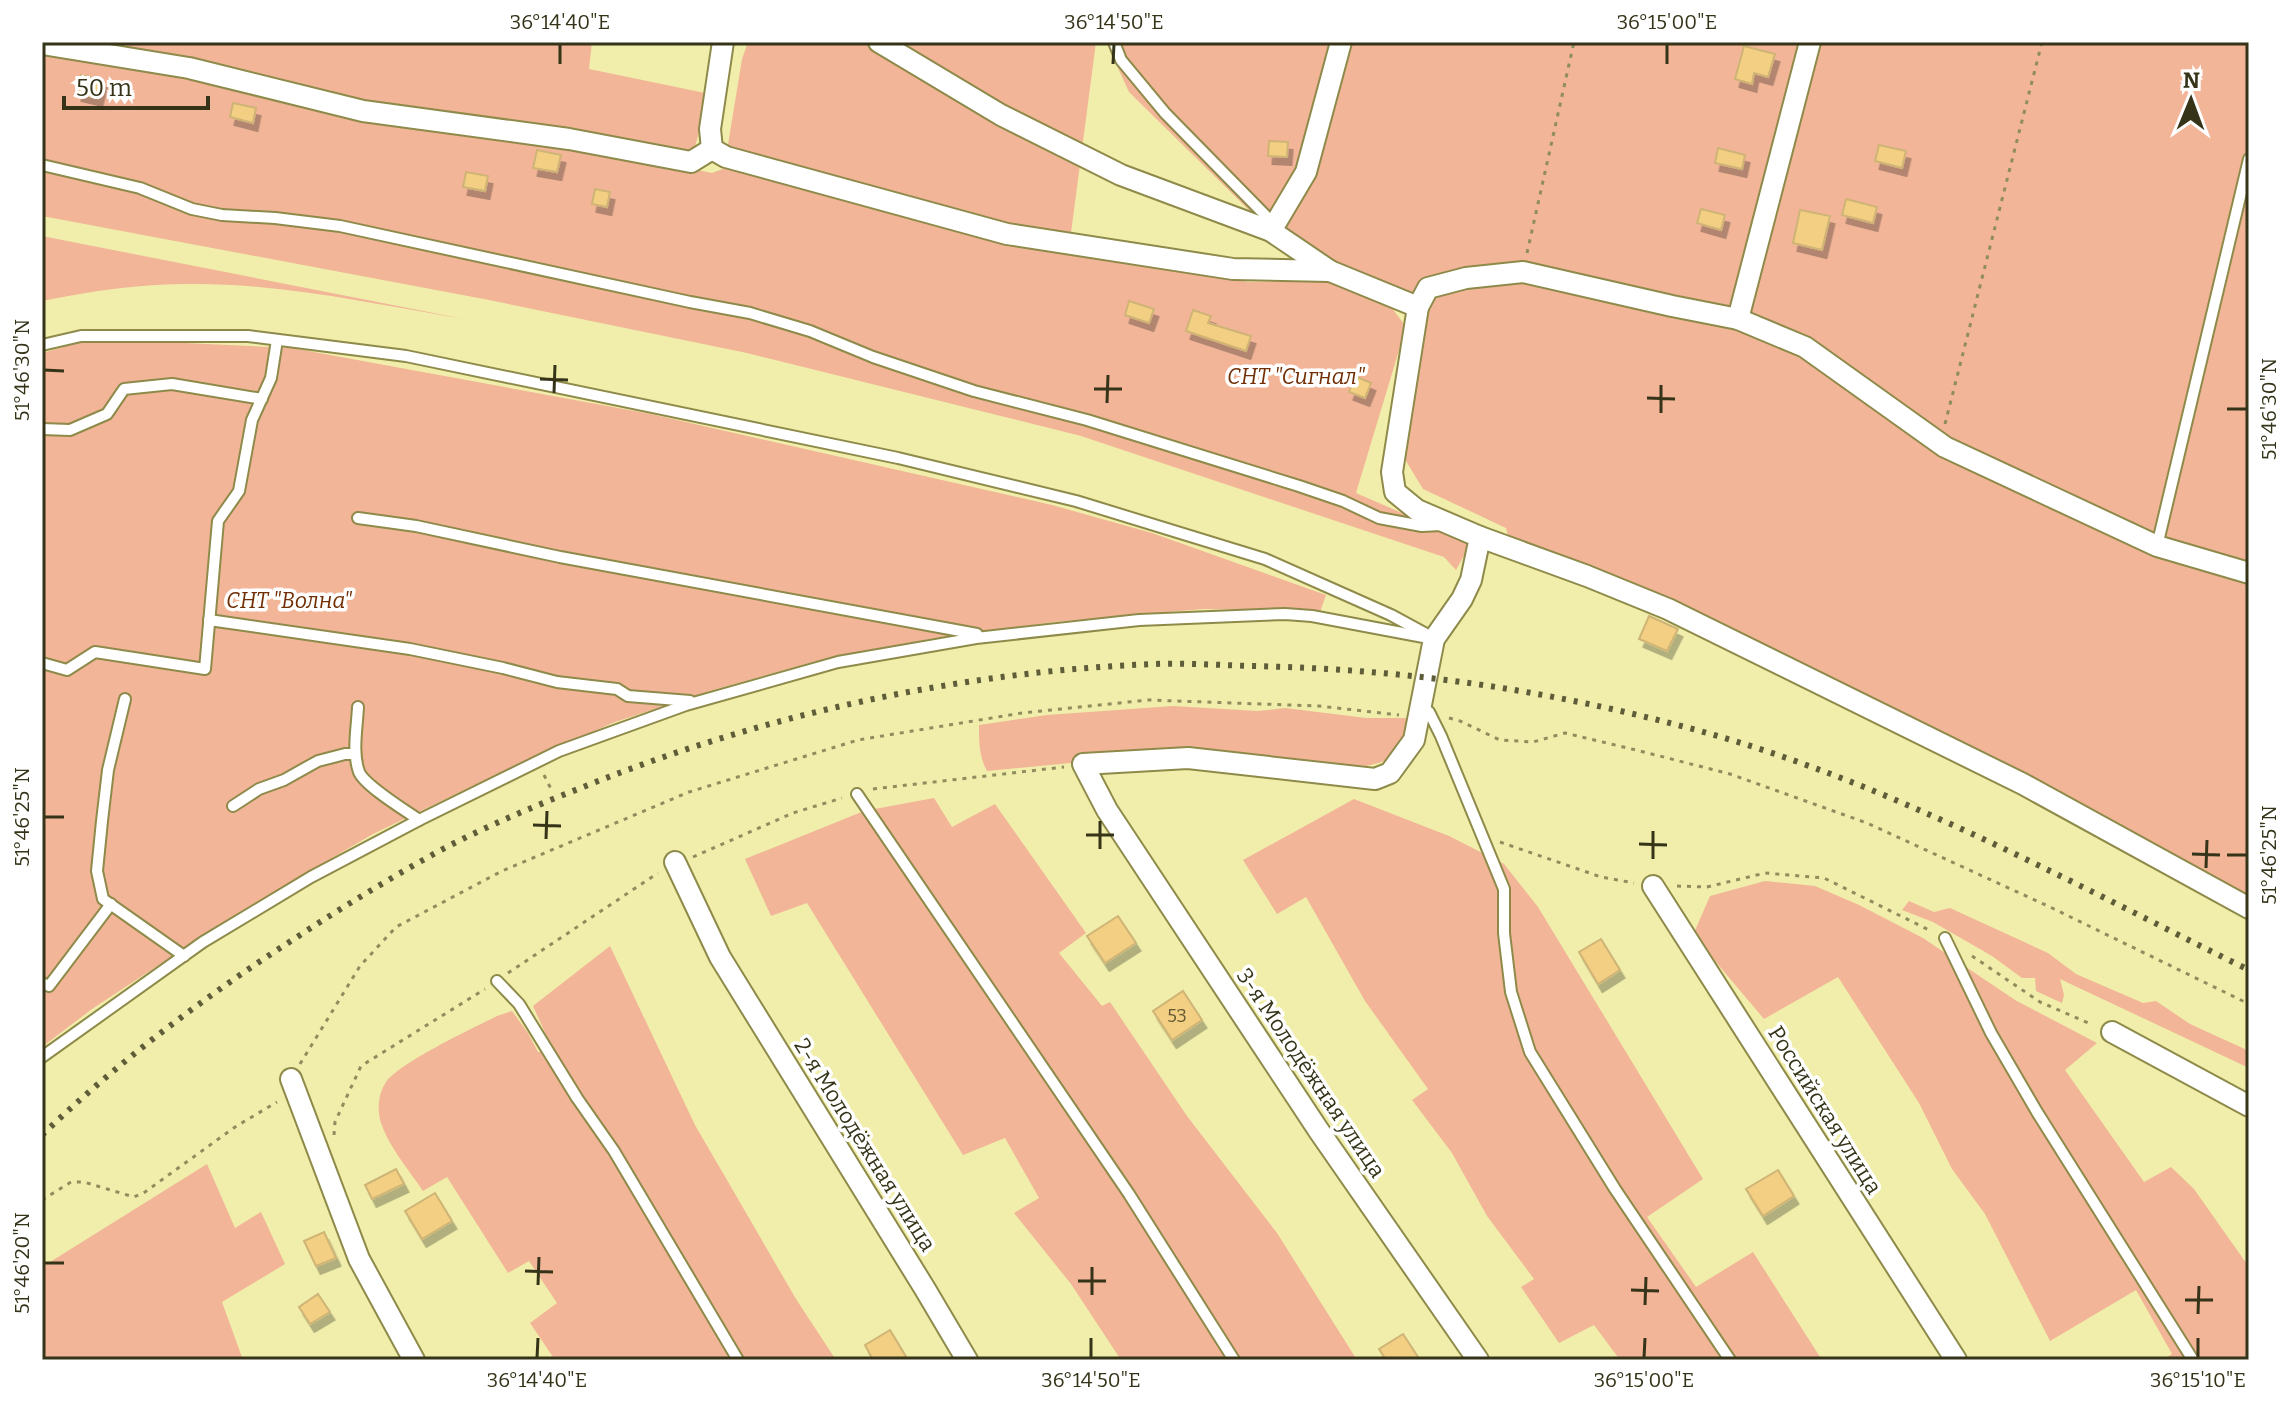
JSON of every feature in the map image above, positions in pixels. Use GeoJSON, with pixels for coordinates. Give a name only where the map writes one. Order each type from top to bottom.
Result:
{"type":"FeatureCollection","features":[{"type":"Feature","properties":{"kind":"street"},"geometry":{"type":"LineString","coordinates":[[712,149],[710,129],[723,42]]}},
{"type":"Feature","properties":{"kind":"street"},"geometry":{"type":"LineString","coordinates":[[879,42],[1001,115],[1121,175],[1271,231],[1330,271],[1418,307]]}},
{"type":"Feature","properties":{"kind":"street"},"geometry":{"type":"LineString","coordinates":[[1271,231],[1306,172],[1341,42]]}},
{"type":"Feature","properties":{"kind":"street"},"geometry":{"type":"LineString","coordinates":[[1738,319],[1810,42]]}},
{"type":"Feature","properties":{"kind":"street"},"geometry":{"type":"LineString","coordinates":[[42,44],[189,68],[363,111],[569,139],[691,162],[712,149]]}},
{"type":"Feature","properties":{"kind":"street"},"geometry":{"type":"LineString","coordinates":[[712,149],[726,157],[1007,234],[1233,269],[1330,271]]}},
{"type":"Feature","properties":{"kind":"street"},"geometry":{"type":"LineString","coordinates":[[2249,573],[2157,546],[1940,443],[1805,347],[1738,319],[1523,272],[1466,278],[1428,288],[1418,307],[1392,472],[1395,492],[1417,510],[1668,609],[2023,784],[2249,908]]}},
{"type":"Feature","properties":{"kind":"street"},"geometry":{"type":"LineString","coordinates":[[1083,764],[1188,758],[1375,779],[1390,773],[1414,740],[1425,709],[1434,639],[1462,599],[1471,580],[1480,537]]}},
{"type":"Feature","properties":{"kind":"street","name":"3-я Молодёжная улица"},"geometry":{"type":"LineString","coordinates":[[1083,764],[1107,810],[1319,1131],[1478,1360]]}},
{"type":"Feature","properties":{"kind":"street","name":"2-я Молодёжная улица"},"geometry":{"type":"LineString","coordinates":[[675,862],[720,957],[967,1360]]}},
{"type":"Feature","properties":{"kind":"street","name":"Российская улица"},"geometry":{"type":"LineString","coordinates":[[1653,886],[1956,1360]]}},
{"type":"Feature","properties":{"kind":"street"},"geometry":{"type":"LineString","coordinates":[[2112,1032],[2249,1106]]}},
{"type":"Feature","properties":{"kind":"street"},"geometry":{"type":"LineString","coordinates":[[293,1085],[359,1259],[414,1360]]}},
{"type":"Feature","properties":{"kind":"lane"},"geometry":{"type":"LineString","coordinates":[[1114,42],[1121,60],[1165,113],[1266,216],[1271,231]]}},
{"type":"Feature","properties":{"kind":"lane"},"geometry":{"type":"LineString","coordinates":[[2157,546],[2249,159]]}},
{"type":"Feature","properties":{"kind":"lane"},"geometry":{"type":"LineString","coordinates":[[42,165],[140,188],[192,209],[222,215],[340,226],[750,313],[810,331],[873,357],[974,391],[1087,420],[1299,486],[1343,501],[1379,518],[1422,526],[1451,524]]}},
{"type":"Feature","properties":{"kind":"lane"},"geometry":{"type":"LineString","coordinates":[[42,345],[81,336],[248,336],[406,356],[898,458],[1076,501],[1265,559],[1391,615],[1434,639]]}},
{"type":"Feature","properties":{"kind":"lane"},"geometry":{"type":"LineString","coordinates":[[42,663],[67,670],[95,652],[205,669],[218,521],[239,491],[252,420],[271,378],[277,340]]}},
{"type":"Feature","properties":{"kind":"lane"},"geometry":{"type":"LineString","coordinates":[[42,429],[70,430],[107,414],[124,389],[172,384],[262,399]]}},
{"type":"Feature","properties":{"kind":"lane"},"geometry":{"type":"LineString","coordinates":[[358,518],[416,526],[560,557],[987,636]]}},
{"type":"Feature","properties":{"kind":"lane"},"geometry":{"type":"LineString","coordinates":[[42,1057],[184,956],[311,877],[559,751],[698,702],[838,662],[987,636],[1139,620],[1285,614],[1312,616],[1434,639]]}},
{"type":"Feature","properties":{"kind":"lane"},"geometry":{"type":"LineString","coordinates":[[209,620],[410,649],[557,682],[617,689],[628,696],[698,702]]}},
{"type":"Feature","properties":{"kind":"lane"},"geometry":{"type":"LineString","coordinates":[[125,699],[108,770],[97,871],[103,899],[184,956]]}},
{"type":"Feature","properties":{"kind":"lane"},"geometry":{"type":"LineString","coordinates":[[358,707],[355,754],[360,775],[419,820]]}},
{"type":"Feature","properties":{"kind":"lane"},"geometry":{"type":"LineString","coordinates":[[1425,709],[1441,736],[1504,889],[1504,933],[1511,992],[1530,1052],[1615,1189],[1730,1360]]}},
{"type":"Feature","properties":{"kind":"lane"},"geometry":{"type":"LineString","coordinates":[[233,806],[259,789],[284,780],[318,761],[355,754]]}},
{"type":"Feature","properties":{"kind":"lane"},"geometry":{"type":"LineString","coordinates":[[857,794],[1129,1194],[1234,1360]]}},
{"type":"Feature","properties":{"kind":"lane"},"geometry":{"type":"LineString","coordinates":[[44,988],[111,904]]}},
{"type":"Feature","properties":{"kind":"lane"},"geometry":{"type":"LineString","coordinates":[[1945,938],[1991,1033],[2037,1112],[2193,1360]]}},
{"type":"Feature","properties":{"kind":"lane"},"geometry":{"type":"LineString","coordinates":[[497,981],[519,1004],[614,1151],[738,1360]]}},
{"type":"Feature","properties":{"kind":"path"},"geometry":{"type":"LineString","coordinates":[[1523,272],[1574,42]]}},
{"type":"Feature","properties":{"kind":"path"},"geometry":{"type":"LineString","coordinates":[[1940,443],[2042,42]]}},
{"type":"Feature","properties":{"kind":"path"},"geometry":{"type":"LineString","coordinates":[[42,1200],[71,1182],[84,1182],[134,1197],[145,1192],[293,1085],[360,966],[396,927],[502,871],[689,792],[858,740],[1022,713],[1148,700],[1319,706],[1395,716],[1425,709],[1500,740],[1533,742],[1565,733],[1730,774],[1867,823],[2050,907],[2249,1004]]}},
{"type":"Feature","properties":{"kind":"path"},"geometry":{"type":"LineString","coordinates":[[334,1137],[335,1122],[361,1066],[497,981],[675,862],[793,813],[876,787],[1083,764]]}},
{"type":"Feature","properties":{"kind":"path"},"geometry":{"type":"LineString","coordinates":[[1481,836],[1601,877],[1653,886],[1707,887],[1765,873],[1824,878],[1945,938],[2040,1002],[2112,1032]]}},
{"type":"Feature","properties":{"kind":"green space","name":"СНТ \"Сигнал\""},"geometry":{"type":"Polygon","coordinates":[[[42,42],[592,42],[589,69],[710,94],[692,157],[583,146],[712,173],[731,166],[1115,256],[1248,282],[1326,282],[1346,286],[1389,304],[1406,327],[1356,493],[1471,543],[1456,570],[1444,557],[1081,436],[747,353],[489,300],[42,216],[42,42]]]}},
{"type":"Feature","properties":{"kind":"green space"},"geometry":{"type":"Polygon","coordinates":[[[748,42],[1096,42],[1071,233],[1012,224],[726,157],[742,59],[748,42]]]}},
{"type":"Feature","properties":{"kind":"green space"},"geometry":{"type":"Polygon","coordinates":[[[1106,42],[2249,42],[2249,901],[1509,540],[1506,528],[1423,489],[1403,456],[1430,301],[1339,268],[1260,221],[1129,92],[1106,42]]]}},
{"type":"Feature","properties":{"kind":"green space"},"geometry":{"type":"Polygon","coordinates":[[[42,236],[464,319],[327,296],[223,285],[134,287],[42,301],[42,236]]]}},
{"type":"Feature","properties":{"kind":"green space","name":"СНТ \"Волна\""},"geometry":{"type":"Polygon","coordinates":[[[141,341],[292,348],[651,414],[1052,505],[1152,533],[1326,595],[1320,612],[1203,609],[1054,622],[929,639],[813,662],[615,722],[373,834],[241,911],[92,1009],[42,1047],[42,353],[78,343],[141,341]]]}},
{"type":"Feature","properties":{"kind":"green space"},"geometry":{"type":"Polygon","coordinates":[[[1173,706],[1258,711],[1285,708],[1366,718],[1408,718],[1397,752],[1387,760],[1366,766],[1123,758],[987,771],[982,760],[979,725],[1047,715],[1173,706]]]}},
{"type":"Feature","properties":{"kind":"green space"},"geometry":{"type":"Polygon","coordinates":[[[934,798],[952,827],[995,804],[1086,933],[1059,953],[1102,1006],[1110,1002],[1187,1116],[1277,1233],[1357,1360],[1121,1360],[1071,1284],[1014,1213],[1039,1198],[1005,1138],[963,1155],[807,903],[771,916],[745,859],[864,811],[934,798]]]}},
{"type":"Feature","properties":{"kind":"green space"},"geometry":{"type":"Polygon","coordinates":[[[1354,799],[1449,836],[1504,864],[1538,907],[1703,1179],[1647,1217],[1696,1287],[1753,1252],[1822,1360],[1620,1360],[1594,1325],[1559,1343],[1521,1287],[1534,1279],[1487,1216],[1452,1153],[1412,1100],[1428,1089],[1365,1001],[1306,897],[1277,914],[1243,860],[1354,799]]]}},
{"type":"Feature","properties":{"kind":"green space"},"geometry":{"type":"Polygon","coordinates":[[[1765,881],[1815,886],[1859,905],[1923,938],[2015,1000],[2097,1043],[2065,1070],[2144,1182],[2171,1167],[2194,1189],[2249,1267],[2249,1360],[2162,1360],[2172,1354],[2136,1290],[2050,1341],[1985,1214],[1952,1169],[1919,1103],[1838,977],[1764,1019],[1693,935],[1710,896],[1765,881]]]}},
{"type":"Feature","properties":{"kind":"green space"},"geometry":{"type":"Polygon","coordinates":[[[1909,901],[1934,912],[1950,908],[2048,953],[2076,974],[2143,1003],[2156,1001],[2190,1024],[2249,1051],[2249,1068],[2060,979],[2064,995],[2062,1003],[2036,991],[2035,978],[2022,978],[1992,956],[1933,922],[1902,910],[1909,901]]]}},
{"type":"Feature","properties":{"kind":"green space"},"geometry":{"type":"Polygon","coordinates":[[[610,946],[695,1125],[796,1299],[836,1360],[555,1360],[530,1323],[557,1303],[529,1261],[508,1273],[447,1177],[423,1191],[389,1141],[381,1123],[379,1102],[383,1087],[394,1074],[437,1046],[512,1011],[538,1052],[552,1048],[533,1006],[610,946]]]}},
{"type":"Feature","properties":{"kind":"green space"},"geometry":{"type":"Polygon","coordinates":[[[207,1164],[235,1228],[261,1212],[285,1264],[222,1302],[243,1360],[42,1360],[42,1267],[207,1164]]]}},
{"type":"Feature","properties":{"kind":"building"},"geometry":{"type":"Polygon","coordinates":[[[1744,46],[1775,54],[1768,77],[1754,73],[1752,84],[1735,79],[1744,46]]]}},
{"type":"Feature","properties":{"kind":"building"},"geometry":{"type":"Polygon","coordinates":[[[81,75],[102,80],[98,98],[77,93],[81,75]]]}},
{"type":"Feature","properties":{"kind":"building"},"geometry":{"type":"Polygon","coordinates":[[[233,103],[256,108],[253,123],[230,117],[233,103]]]}},
{"type":"Feature","properties":{"kind":"building"},"geometry":{"type":"Polygon","coordinates":[[[1269,141],[1288,142],[1287,157],[1268,156],[1269,141]]]}},
{"type":"Feature","properties":{"kind":"building"},"geometry":{"type":"Polygon","coordinates":[[[1879,145],[1906,151],[1902,168],[1875,161],[1879,145]]]}},
{"type":"Feature","properties":{"kind":"building"},"geometry":{"type":"Polygon","coordinates":[[[1718,148],[1745,155],[1742,169],[1715,163],[1718,148]]]}},
{"type":"Feature","properties":{"kind":"building"},"geometry":{"type":"Polygon","coordinates":[[[537,150],[561,155],[557,172],[533,168],[537,150]]]}},
{"type":"Feature","properties":{"kind":"building"},"geometry":{"type":"Polygon","coordinates":[[[466,172],[488,176],[485,191],[463,187],[466,172]]]}},
{"type":"Feature","properties":{"kind":"building"},"geometry":{"type":"Polygon","coordinates":[[[595,189],[610,192],[607,207],[592,204],[595,189]]]}},
{"type":"Feature","properties":{"kind":"building"},"geometry":{"type":"Polygon","coordinates":[[[1846,199],[1877,207],[1873,223],[1842,215],[1846,199]]]}},
{"type":"Feature","properties":{"kind":"building"},"geometry":{"type":"Polygon","coordinates":[[[1701,209],[1725,215],[1721,230],[1697,223],[1701,209]]]}},
{"type":"Feature","properties":{"kind":"building"},"geometry":{"type":"Polygon","coordinates":[[[1800,210],[1830,216],[1822,250],[1793,243],[1800,210]]]}},
{"type":"Feature","properties":{"kind":"building"},"geometry":{"type":"Polygon","coordinates":[[[1129,301],[1154,309],[1149,323],[1125,315],[1129,301]]]}},
{"type":"Feature","properties":{"kind":"building"},"geometry":{"type":"Polygon","coordinates":[[[1193,310],[1211,316],[1208,323],[1251,336],[1246,351],[1186,331],[1193,310]]]}},
{"type":"Feature","properties":{"kind":"building"},"geometry":{"type":"Polygon","coordinates":[[[1355,376],[1371,383],[1365,398],[1349,392],[1355,376]]]}},
{"type":"Feature","properties":{"kind":"building"},"geometry":{"type":"Polygon","coordinates":[[[1649,616],[1678,629],[1667,651],[1639,639],[1649,616]]]}},
{"type":"Feature","properties":{"kind":"building"},"geometry":{"type":"Polygon","coordinates":[[[1118,916],[1136,943],[1105,963],[1087,936],[1118,916]]]}},
{"type":"Feature","properties":{"kind":"building"},"geometry":{"type":"Polygon","coordinates":[[[1601,939],[1620,970],[1598,984],[1579,952],[1601,939]]]}},
{"type":"Feature","properties":{"kind":"building"},"geometry":{"type":"Polygon","coordinates":[[[1183,991],[1202,1020],[1172,1040],[1153,1011],[1183,991]]]}},
{"type":"Feature","properties":{"kind":"building"},"geometry":{"type":"Polygon","coordinates":[[[396,1169],[404,1184],[372,1199],[365,1185],[396,1169]]]}},
{"type":"Feature","properties":{"kind":"building"},"geometry":{"type":"Polygon","coordinates":[[[1778,1170],[1794,1196],[1763,1216],[1746,1189],[1778,1170]]]}},
{"type":"Feature","properties":{"kind":"building"},"geometry":{"type":"Polygon","coordinates":[[[435,1193],[452,1221],[422,1239],[405,1211],[435,1193]]]}},
{"type":"Feature","properties":{"kind":"building"},"geometry":{"type":"Polygon","coordinates":[[[324,1232],[336,1258],[316,1266],[304,1241],[324,1232]]]}},
{"type":"Feature","properties":{"kind":"building"},"geometry":{"type":"Polygon","coordinates":[[[318,1294],[330,1312],[310,1324],[299,1307],[318,1294]]]}},
{"type":"Feature","properties":{"kind":"building"},"geometry":{"type":"Polygon","coordinates":[[[890,1330],[908,1360],[873,1360],[865,1345],[890,1330]]]}},
{"type":"Feature","properties":{"kind":"building"},"geometry":{"type":"Polygon","coordinates":[[[1403,1334],[1420,1360],[1386,1360],[1379,1349],[1403,1334]]]}},
{"type":"Feature","properties":{"kind":"railway"},"geometry":{"type":"LineString","coordinates":[[42,1135],[133,1055],[263,959],[404,871],[502,821],[672,754],[807,714],[945,685],[1085,668],[1191,664],[1309,668],[1422,677],[1533,693],[1700,731],[1842,778],[1980,837],[2249,970]]}}]}
